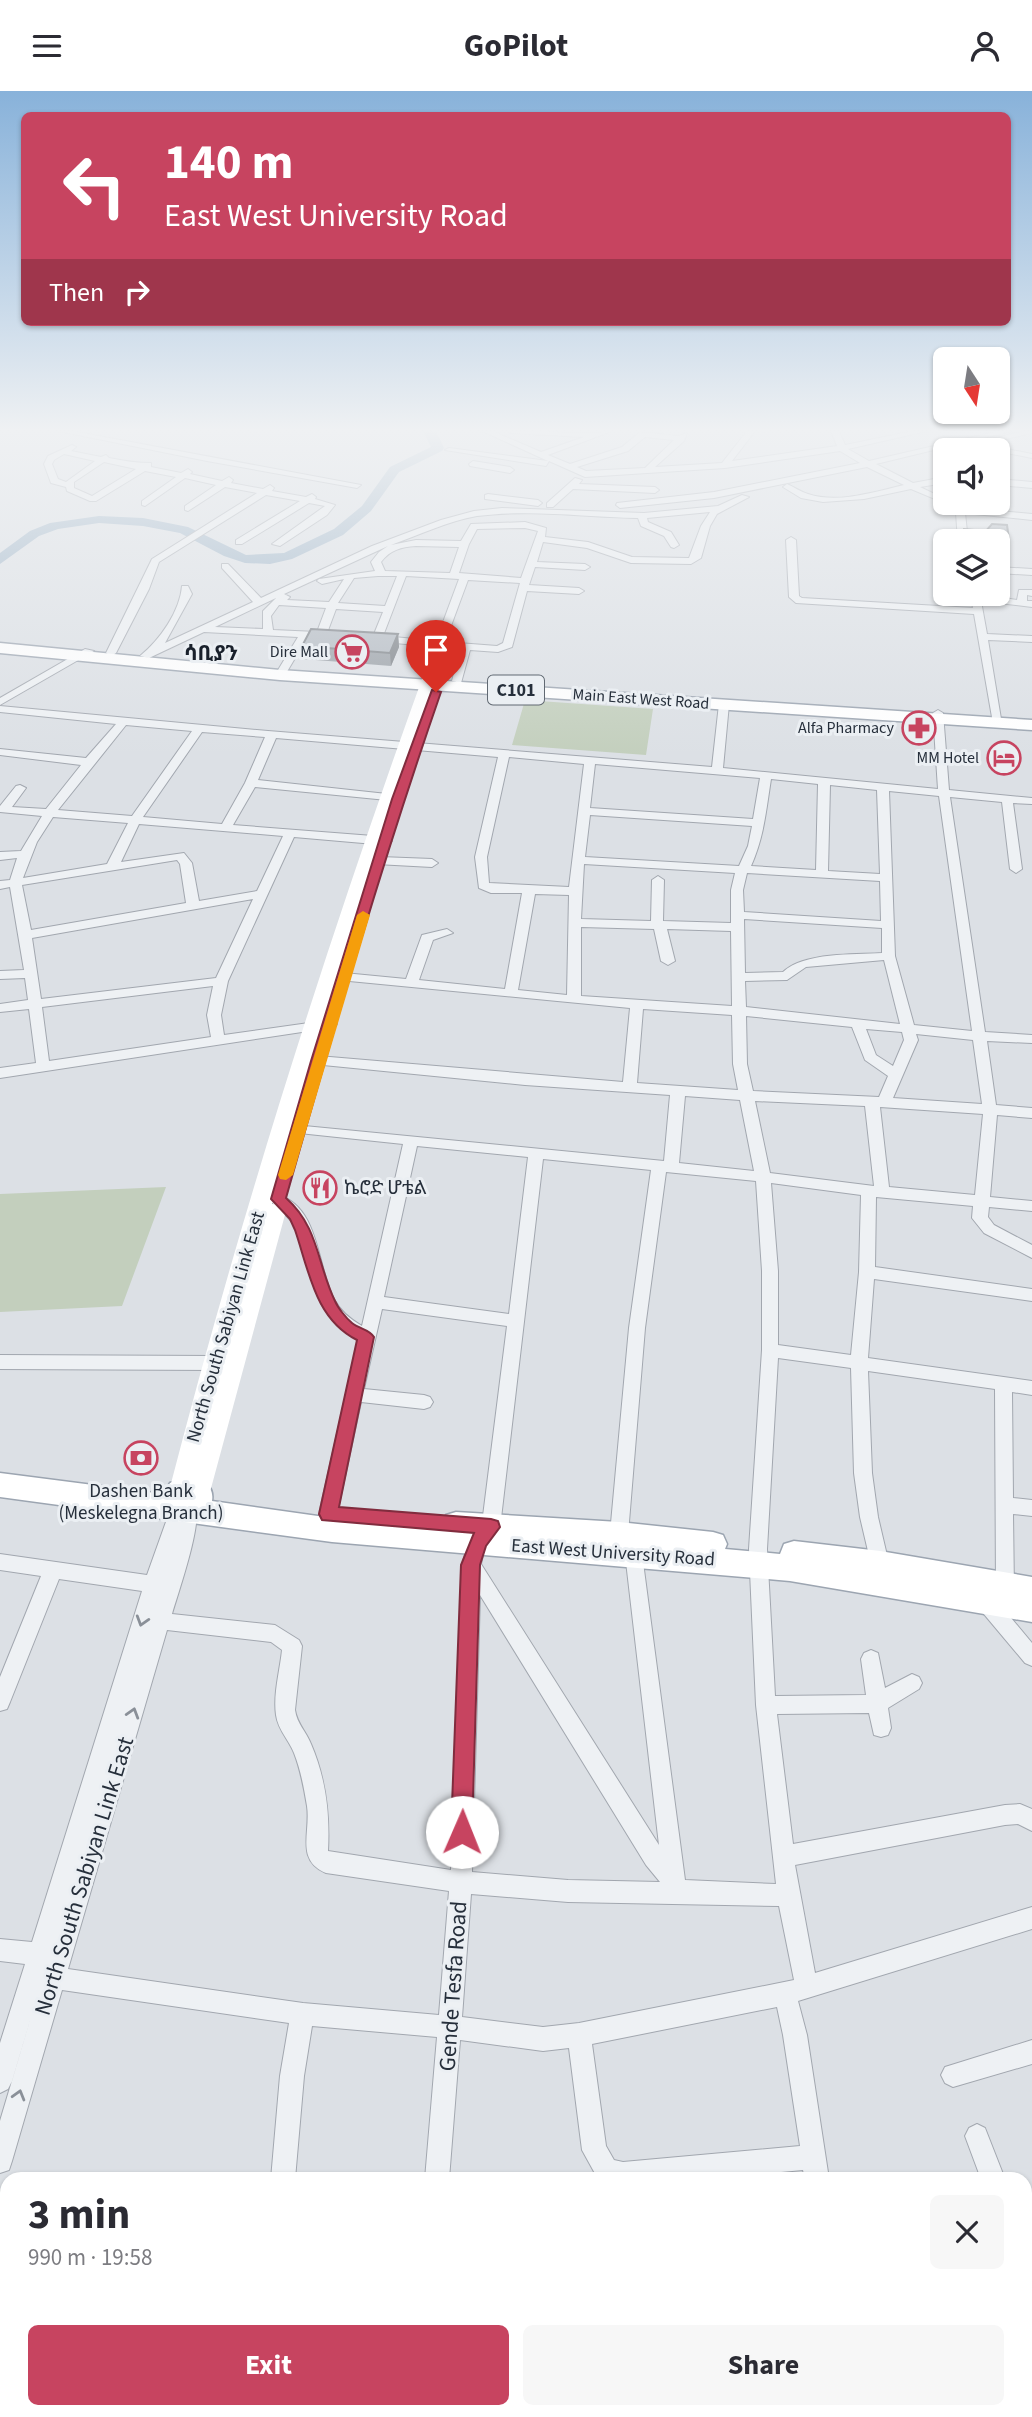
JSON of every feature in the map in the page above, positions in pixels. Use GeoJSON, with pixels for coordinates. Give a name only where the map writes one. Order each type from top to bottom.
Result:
{"type":"FeatureCollection","features":[{"type":"Feature","properties":{"kind":"main road","name":"Main East West Road"},"geometry":{"type":"LineString","coordinates":[[0,646],[282,672],[998,720],[1032,725]]}},
{"type":"Feature","properties":{"kind":"main road","name":"Main East West Road"},"geometry":{"type":"LineString","coordinates":[[85,654],[149,655],[282,672]]}},
{"type":"Feature","properties":{"kind":"main road","name":"North South Sabiyan Link East"},"geometry":{"type":"LineString","coordinates":[[186,1501],[220,1415],[278,1199],[282,1161],[299,1128],[318,1061],[328,977],[380,848],[387,797],[438,682]]}},
{"type":"Feature","properties":{"kind":"main road","name":"Main East West Road"},"geometry":{"type":"LineString","coordinates":[[998,720],[1032,719]]}},
{"type":"Feature","properties":{"kind":"main road","name":"North South Sabiyan Link East"},"geometry":{"type":"LineString","coordinates":[[186,1501],[215,1363],[282,1161],[323,1024],[344,977],[410,748]]}},
{"type":"Feature","properties":{"kind":"main road","name":"East West University Road"},"geometry":{"type":"LineString","coordinates":[[0,1469],[186,1501],[317,1530],[480,1544],[626,1544],[758,1557],[880,1564],[1006,1595],[1032,1609]]}},
{"type":"Feature","properties":{"kind":"main road","name":"East West University Road"},"geometry":{"type":"LineString","coordinates":[[0,1485],[328,1514],[480,1544]]}},
{"type":"Feature","properties":{"kind":"main road","name":"East West University Road"},"geometry":{"type":"LineString","coordinates":[[758,1557],[1006,1595]]}},
{"type":"Feature","properties":{"kind":"street"},"geometry":{"type":"LineString","coordinates":[[111,653],[145,589],[155,561],[186,540]]}},
{"type":"Feature","properties":{"kind":"street"},"geometry":{"type":"LineString","coordinates":[[277,544],[284,540]]}},
{"type":"Feature","properties":{"kind":"street"},"geometry":{"type":"LineString","coordinates":[[149,655],[257,601],[397,540]]}},
{"type":"Feature","properties":{"kind":"street"},"geometry":{"type":"LineString","coordinates":[[439,645],[466,540]]}},
{"type":"Feature","properties":{"kind":"street"},"geometry":{"type":"LineString","coordinates":[[402,575],[388,609],[371,639],[498,649],[508,645],[524,584],[541,540]]}},
{"type":"Feature","properties":{"kind":"street"},"geometry":{"type":"LineString","coordinates":[[545,540],[588,545],[631,560],[691,561],[696,558],[701,540]]}},
{"type":"Feature","properties":{"kind":"street"},"geometry":{"type":"LineString","coordinates":[[671,540],[674,545]]}},
{"type":"Feature","properties":{"kind":"street"},"geometry":{"type":"LineString","coordinates":[[791,540],[791,577],[794,597],[799,601],[979,611]]}},
{"type":"Feature","properties":{"kind":"street"},"geometry":{"type":"LineString","coordinates":[[382,575],[376,562],[389,548],[411,544],[464,544]]}},
{"type":"Feature","properties":{"kind":"street"},"geometry":{"type":"LineString","coordinates":[[531,564],[585,568]]}},
{"type":"Feature","properties":{"kind":"street"},"geometry":{"type":"LineString","coordinates":[[225,566],[257,601]]}},
{"type":"Feature","properties":{"kind":"street"},"geometry":{"type":"LineString","coordinates":[[1010,571],[1032,572]]}},
{"type":"Feature","properties":{"kind":"street"},"geometry":{"type":"LineString","coordinates":[[321,636],[332,605],[351,576]]}},
{"type":"Feature","properties":{"kind":"street"},"geometry":{"type":"LineString","coordinates":[[269,633],[265,613],[278,601],[320,581],[351,576],[458,578],[579,591]]}},
{"type":"Feature","properties":{"kind":"street"},"geometry":{"type":"LineString","coordinates":[[149,655],[175,620],[187,594],[185,587]]}},
{"type":"Feature","properties":{"kind":"street"},"geometry":{"type":"LineString","coordinates":[[1027,604],[1022,592],[1032,593]]}},
{"type":"Feature","properties":{"kind":"street"},"geometry":{"type":"LineString","coordinates":[[278,601],[388,609]]}},
{"type":"Feature","properties":{"kind":"street"},"geometry":{"type":"LineString","coordinates":[[978,606],[998,720]]}},
{"type":"Feature","properties":{"kind":"street"},"geometry":{"type":"LineString","coordinates":[[203,629],[343,637]]}},
{"type":"Feature","properties":{"kind":"street"},"geometry":{"type":"LineString","coordinates":[[282,672],[303,635]]}},
{"type":"Feature","properties":{"kind":"street"},"geometry":{"type":"LineString","coordinates":[[984,637],[1032,639]]}},
{"type":"Feature","properties":{"kind":"street"},"geometry":{"type":"LineString","coordinates":[[438,682],[466,647]]}},
{"type":"Feature","properties":{"kind":"street"},"geometry":{"type":"LineString","coordinates":[[0,702],[85,654]]}},
{"type":"Feature","properties":{"kind":"street"},"geometry":{"type":"LineString","coordinates":[[717,771],[735,703]]}},
{"type":"Feature","properties":{"kind":"street"},"geometry":{"type":"LineString","coordinates":[[0,709],[271,736],[717,771],[883,789],[1032,801]]}},
{"type":"Feature","properties":{"kind":"street"},"geometry":{"type":"LineString","coordinates":[[939,716],[944,794],[990,1111],[979,1218],[983,1224],[1032,1252]]}},
{"type":"Feature","properties":{"kind":"street"},"geometry":{"type":"LineString","coordinates":[[43,1067],[15,882],[26,854],[49,814],[122,722]]}},
{"type":"Feature","properties":{"kind":"street"},"geometry":{"type":"LineString","coordinates":[[112,867],[135,821],[199,729]]}},
{"type":"Feature","properties":{"kind":"street"},"geometry":{"type":"LineString","coordinates":[[225,828],[251,783],[271,736]]}},
{"type":"Feature","properties":{"kind":"street"},"geometry":{"type":"LineString","coordinates":[[0,752],[88,762]]}},
{"type":"Feature","properties":{"kind":"street"},"geometry":{"type":"LineString","coordinates":[[504,755],[481,857],[481,880],[487,888],[575,891]]}},
{"type":"Feature","properties":{"kind":"street"},"geometry":{"type":"LineString","coordinates":[[574,1000],[577,923],[575,891],[590,762]]}},
{"type":"Feature","properties":{"kind":"street"},"geometry":{"type":"LineString","coordinates":[[687,2172],[815,2168],[795,2035],[796,1991],[788,1895],[766,1705],[758,1557],[771,1350],[770,1271],[763,1177],[740,1064],[738,1011],[737,890],[760,823],[766,776]]}},
{"type":"Feature","properties":{"kind":"street"},"geometry":{"type":"LineString","coordinates":[[822,873],[824,782]]}},
{"type":"Feature","properties":{"kind":"street"},"geometry":{"type":"LineString","coordinates":[[251,783],[387,797]]}},
{"type":"Feature","properties":{"kind":"street"},"geometry":{"type":"LineString","coordinates":[[2,809],[20,788]]}},
{"type":"Feature","properties":{"kind":"street"},"geometry":{"type":"LineString","coordinates":[[880,1564],[869,1517],[863,1473],[859,1365],[876,1191],[878,1102],[896,1076],[908,1053],[911,1040],[888,956],[883,789]]}},
{"type":"Feature","properties":{"kind":"street"},"geometry":{"type":"LineString","coordinates":[[1007,799],[1016,869]]}},
{"type":"Feature","properties":{"kind":"street"},"geometry":{"type":"LineString","coordinates":[[2,809],[289,835],[380,848],[432,863]]}},
{"type":"Feature","properties":{"kind":"street"},"geometry":{"type":"LineString","coordinates":[[584,811],[760,823]]}},
{"type":"Feature","properties":{"kind":"street"},"geometry":{"type":"LineString","coordinates":[[218,1040],[214,1015],[221,981],[289,835]]}},
{"type":"Feature","properties":{"kind":"street"},"geometry":{"type":"LineString","coordinates":[[0,856],[26,854]]}},
{"type":"Feature","properties":{"kind":"street"},"geometry":{"type":"LineString","coordinates":[[0,885],[180,856],[186,863],[193,905]]}},
{"type":"Feature","properties":{"kind":"street"},"geometry":{"type":"LineString","coordinates":[[579,860],[887,878]]}},
{"type":"Feature","properties":{"kind":"street"},"geometry":{"type":"LineString","coordinates":[[658,880],[658,924],[668,961]]}},
{"type":"Feature","properties":{"kind":"street"},"geometry":{"type":"LineString","coordinates":[[511,994],[528,890]]}},
{"type":"Feature","properties":{"kind":"street"},"geometry":{"type":"LineString","coordinates":[[25,935],[261,894]]}},
{"type":"Feature","properties":{"kind":"street"},"geometry":{"type":"LineString","coordinates":[[577,923],[736,921],[889,925]]}},
{"type":"Feature","properties":{"kind":"street"},"geometry":{"type":"LineString","coordinates":[[411,983],[427,938],[447,933]]}},
{"type":"Feature","properties":{"kind":"street"},"geometry":{"type":"LineString","coordinates":[[739,977],[787,976],[799,965],[806,963],[888,956]]}},
{"type":"Feature","properties":{"kind":"street"},"geometry":{"type":"LineString","coordinates":[[0,975],[30,974]]}},
{"type":"Feature","properties":{"kind":"street"},"geometry":{"type":"LineString","coordinates":[[344,977],[574,1000],[738,1011],[978,1037],[1032,1039]]}},
{"type":"Feature","properties":{"kind":"street"},"geometry":{"type":"LineString","coordinates":[[0,1007],[221,981]]}},
{"type":"Feature","properties":{"kind":"street"},"geometry":{"type":"LineString","coordinates":[[630,1087],[637,1005]]}},
{"type":"Feature","properties":{"kind":"street"},"geometry":{"type":"LineString","coordinates":[[0,1073],[323,1024]]}},
{"type":"Feature","properties":{"kind":"street"},"geometry":{"type":"LineString","coordinates":[[858,1025],[870,1057],[896,1076]]}},
{"type":"Feature","properties":{"kind":"street"},"geometry":{"type":"LineString","coordinates":[[318,1061],[525,1080],[943,1105],[1032,1113]]}},
{"type":"Feature","properties":{"kind":"street"},"geometry":{"type":"LineString","coordinates":[[675,1889],[626,1544],[637,1328],[678,1090]]}},
{"type":"Feature","properties":{"kind":"street"},"geometry":{"type":"LineString","coordinates":[[299,1128],[1032,1206]]}},
{"type":"Feature","properties":{"kind":"street"},"geometry":{"type":"LineString","coordinates":[[328,1514],[411,1141]]}},
{"type":"Feature","properties":{"kind":"street","name":"Gende Tesfa Road"},"geometry":{"type":"LineString","coordinates":[[438,2172],[461,1882],[480,1544],[517,1321],[536,1155]]}},
{"type":"Feature","properties":{"kind":"street"},"geometry":{"type":"LineString","coordinates":[[278,1199],[296,1216],[303,1230],[328,1305],[346,1327],[366,1337]]}},
{"type":"Feature","properties":{"kind":"street"},"geometry":{"type":"LineString","coordinates":[[867,1272],[1032,1296]]}},
{"type":"Feature","properties":{"kind":"street"},"geometry":{"type":"LineString","coordinates":[[376,1303],[517,1321]]}},
{"type":"Feature","properties":{"kind":"street"},"geometry":{"type":"LineString","coordinates":[[771,1350],[1017,1386]]}},
{"type":"Feature","properties":{"kind":"street"},"geometry":{"type":"LineString","coordinates":[[0,1362],[215,1363]]}},
{"type":"Feature","properties":{"kind":"street"},"geometry":{"type":"LineString","coordinates":[[1032,1374],[1017,1386],[1003,1505],[1006,1595],[1032,1657]]}},
{"type":"Feature","properties":{"kind":"street"},"geometry":{"type":"LineString","coordinates":[[355,1395],[424,1402]]}},
{"type":"Feature","properties":{"kind":"street","name":"North South Sabiyan Link East"},"geometry":{"type":"LineString","coordinates":[[0,2161],[42,1969],[153,1584],[186,1501]]}},
{"type":"Feature","properties":{"kind":"street","name":"North South Sabiyan Link East"},"geometry":{"type":"LineString","coordinates":[[0,2081],[42,1969],[160,1621],[184,1540],[186,1501]]}},
{"type":"Feature","properties":{"kind":"street"},"geometry":{"type":"LineString","coordinates":[[1003,1505],[1032,1508]]}},
{"type":"Feature","properties":{"kind":"street"},"geometry":{"type":"LineString","coordinates":[[480,1544],[654,1857],[675,1889]]}},
{"type":"Feature","properties":{"kind":"street"},"geometry":{"type":"LineString","coordinates":[[0,1562],[153,1584]]}},
{"type":"Feature","properties":{"kind":"street"},"geometry":{"type":"LineString","coordinates":[[0,1702],[6,1670],[53,1569]]}},
{"type":"Feature","properties":{"kind":"street"},"geometry":{"type":"LineString","coordinates":[[160,1621],[275,1634],[292,1646],[285,1710],[288,1723],[302,1746],[313,1778],[319,1814],[317,1851],[320,1858],[326,1862],[461,1882],[568,1891],[675,1889],[788,1895]]}},
{"type":"Feature","properties":{"kind":"street"},"geometry":{"type":"LineString","coordinates":[[871,1659],[881,1728]]}},
{"type":"Feature","properties":{"kind":"street"},"geometry":{"type":"LineString","coordinates":[[766,1705],[876,1705],[912,1683]]}},
{"type":"Feature","properties":{"kind":"street"},"geometry":{"type":"LineString","coordinates":[[784,1856],[1005,1815],[1020,1814],[1032,1821]]}},
{"type":"Feature","properties":{"kind":"street"},"geometry":{"type":"LineString","coordinates":[[0,1950],[42,1969],[303,2014],[449,2027],[543,2039],[579,2035],[796,1991],[1032,1918]]}},
{"type":"Feature","properties":{"kind":"street"},"geometry":{"type":"LineString","coordinates":[[284,2172],[294,2048],[303,2014]]}},
{"type":"Feature","properties":{"kind":"street"},"geometry":{"type":"LineString","coordinates":[[579,2035],[594,2150],[607,2171],[612,2172]]}},
{"type":"Feature","properties":{"kind":"street"},"geometry":{"type":"LineString","coordinates":[[953,2075],[1032,2052]]}},
{"type":"Feature","properties":{"kind":"street"},"geometry":{"type":"LineString","coordinates":[[977,2136],[990,2172]]}},
{"type":"Feature","properties":{"kind":"green space"},"geometry":{"type":"Polygon","coordinates":[[[525,700],[653,709],[646,755],[512,745],[525,700]]]}},
{"type":"Feature","properties":{"kind":"green space"},"geometry":{"type":"Polygon","coordinates":[[[166,1187],[122,1306],[0,1312],[0,1194],[166,1187]]]}},
{"type":"Feature","properties":{"kind":"building"},"geometry":{"type":"Polygon","coordinates":[[[311,629],[398,634],[390,653],[302,646],[311,629]]]}},
{"type":"Feature","properties":{"kind":"waterway"},"geometry":{"type":"LineString","coordinates":[[0,560],[25,540]]}},
{"type":"Feature","properties":{"kind":"waterway"},"geometry":{"type":"LineString","coordinates":[[204,540],[228,553],[253,560],[287,556],[326,540]]}},
{"type":"Feature","properties":{"kind":"slow traffic"},"geometry":{"type":"LineString","coordinates":[[286,1175],[363,915]]}},
{"type":"Feature","properties":{"kind":"place","name":"Dire Mall"},"geometry":{"type":"Point","coordinates":[352,652]}},
{"type":"Feature","properties":{"kind":"place","name":"Alfa Pharmacy"},"geometry":{"type":"Point","coordinates":[919,728]}},
{"type":"Feature","properties":{"kind":"place","name":"MM Hotel"},"geometry":{"type":"Point","coordinates":[1004,758]}},
{"type":"Feature","properties":{"kind":"place","name":"ኬሮድ ሆቴል"},"geometry":{"type":"Point","coordinates":[320,1188]}},
{"type":"Feature","properties":{"kind":"place","name":"Dashen Bank (Meskelegna Branch)"},"geometry":{"type":"Point","coordinates":[141,1458]}},
{"type":"Feature","properties":{"kind":"district","name":"ሳቢያን"},"geometry":{"type":"Point","coordinates":[211,653]}},
{"type":"Feature","properties":{"kind":"route"},"geometry":{"type":"LineString","coordinates":[[436,692],[398,799],[278,1199],[296,1216],[303,1230],[328,1305],[346,1327],[366,1337],[328,1514],[491,1527],[477,1542],[471,1565],[462,1832]]}}]}
